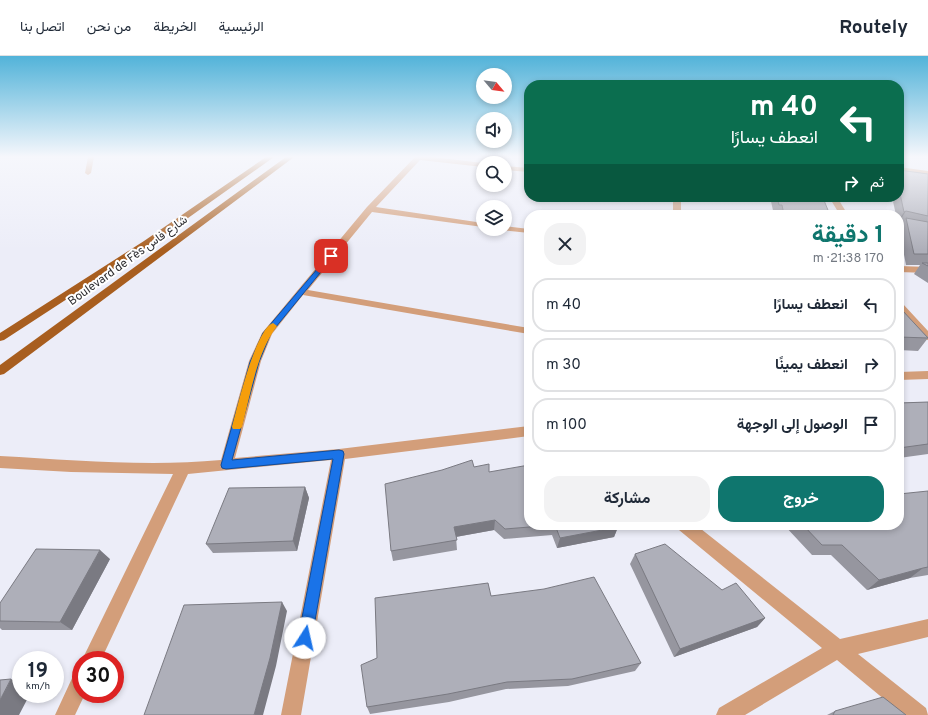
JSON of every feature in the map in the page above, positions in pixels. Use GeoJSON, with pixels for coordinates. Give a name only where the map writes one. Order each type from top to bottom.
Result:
{"type":"FeatureCollection","features":[{"type":"Feature","properties":{"kind":"main road","name":"Boulevard de Fès شارع فاس"},"geometry":{"type":"LineString","coordinates":[[0,338],[147,243],[228,188]]}},
{"type":"Feature","properties":{"kind":"main road","name":"Boulevard de Fès شارع فاس"},"geometry":{"type":"LineString","coordinates":[[0,371],[250,188]]}},
{"type":"Feature","properties":{"kind":"street"},"geometry":{"type":"LineString","coordinates":[[226,465],[255,362],[267,333],[370,209],[390,188]]}},
{"type":"Feature","properties":{"kind":"street"},"geometry":{"type":"LineString","coordinates":[[370,209],[476,224]]}},
{"type":"Feature","properties":{"kind":"street"},"geometry":{"type":"LineString","coordinates":[[904,226],[928,230]]}},
{"type":"Feature","properties":{"kind":"street"},"geometry":{"type":"LineString","coordinates":[[512,229],[524,230]]}},
{"type":"Feature","properties":{"kind":"street"},"geometry":{"type":"LineString","coordinates":[[904,269],[928,270]]}},
{"type":"Feature","properties":{"kind":"street"},"geometry":{"type":"LineString","coordinates":[[302,292],[524,329]]}},
{"type":"Feature","properties":{"kind":"street"},"geometry":{"type":"LineString","coordinates":[[904,312],[928,338]]}},
{"type":"Feature","properties":{"kind":"street"},"geometry":{"type":"LineString","coordinates":[[904,376],[928,375]]}},
{"type":"Feature","properties":{"kind":"street"},"geometry":{"type":"LineString","coordinates":[[0,462],[71,466],[183,469],[339,454],[524,432]]}},
{"type":"Feature","properties":{"kind":"street"},"geometry":{"type":"LineString","coordinates":[[291,715],[339,454]]}},
{"type":"Feature","properties":{"kind":"street"},"geometry":{"type":"LineString","coordinates":[[95,651],[183,469]]}},
{"type":"Feature","properties":{"kind":"street"},"geometry":{"type":"LineString","coordinates":[[690,530],[919,715]]}},
{"type":"Feature","properties":{"kind":"street"},"geometry":{"type":"LineString","coordinates":[[726,715],[838,649],[928,628]]}},
{"type":"Feature","properties":{"kind":"street"},"geometry":{"type":"LineString","coordinates":[[65,715],[72,700]]}},
{"type":"Feature","properties":{"kind":"building"},"geometry":{"type":"Polygon","coordinates":[[[904,188],[928,188],[928,216],[906,211],[904,212],[902,202],[904,202],[904,188]]]}},
{"type":"Feature","properties":{"kind":"building"},"geometry":{"type":"Polygon","coordinates":[[[778,202],[825,202],[828,210],[783,210],[782,205],[779,205],[778,202]]]}},
{"type":"Feature","properties":{"kind":"building"},"geometry":{"type":"Polygon","coordinates":[[[906,218],[928,222],[928,254],[914,254],[906,218]]]}},
{"type":"Feature","properties":{"kind":"building"},"geometry":{"type":"Polygon","coordinates":[[[904,312],[928,338],[904,337],[904,312]]]}},
{"type":"Feature","properties":{"kind":"building"},"geometry":{"type":"Polygon","coordinates":[[[928,402],[928,444],[904,447],[904,403],[928,402]]]}},
{"type":"Feature","properties":{"kind":"building"},"geometry":{"type":"Polygon","coordinates":[[[472,460],[474,467],[489,464],[489,472],[524,466],[524,527],[505,529],[495,520],[454,527],[457,540],[391,551],[385,484],[442,470],[472,460]]]}},
{"type":"Feature","properties":{"kind":"building"},"geometry":{"type":"Polygon","coordinates":[[[305,487],[293,541],[206,544],[229,488],[305,487]]]}},
{"type":"Feature","properties":{"kind":"building"},"geometry":{"type":"Polygon","coordinates":[[[928,491],[928,567],[879,580],[842,545],[822,545],[808,530],[904,530],[904,493],[928,491]]]}},
{"type":"Feature","properties":{"kind":"building"},"geometry":{"type":"Polygon","coordinates":[[[557,530],[602,530],[560,538],[557,530]]]}},
{"type":"Feature","properties":{"kind":"building"},"geometry":{"type":"Polygon","coordinates":[[[665,544],[722,590],[736,583],[765,618],[680,649],[635,554],[665,544]]]}},
{"type":"Feature","properties":{"kind":"building"},"geometry":{"type":"Polygon","coordinates":[[[36,549],[100,550],[60,622],[0,621],[0,603],[36,549]]]}},
{"type":"Feature","properties":{"kind":"building"},"geometry":{"type":"Polygon","coordinates":[[[594,577],[641,663],[572,679],[507,682],[448,694],[367,707],[361,665],[377,658],[375,598],[488,583],[491,596],[544,589],[594,577]]]}},
{"type":"Feature","properties":{"kind":"building"},"geometry":{"type":"Polygon","coordinates":[[[282,602],[270,658],[254,715],[144,715],[184,605],[282,602]]]}},
{"type":"Feature","properties":{"kind":"building"},"geometry":{"type":"Polygon","coordinates":[[[11,679],[0,700],[0,680],[11,679]]]}},
{"type":"Feature","properties":{"kind":"building"},"geometry":{"type":"Polygon","coordinates":[[[883,697],[906,715],[833,715],[835,711],[883,697]]]}},
{"type":"Feature","properties":{"kind":"slow traffic"},"geometry":{"type":"LineString","coordinates":[[237,427],[255,362],[267,333],[273,326]]}},
{"type":"Feature","properties":{"kind":"route"},"geometry":{"type":"LineString","coordinates":[[305,638],[339,454],[226,465],[255,362],[267,333],[331,256]]}}]}
